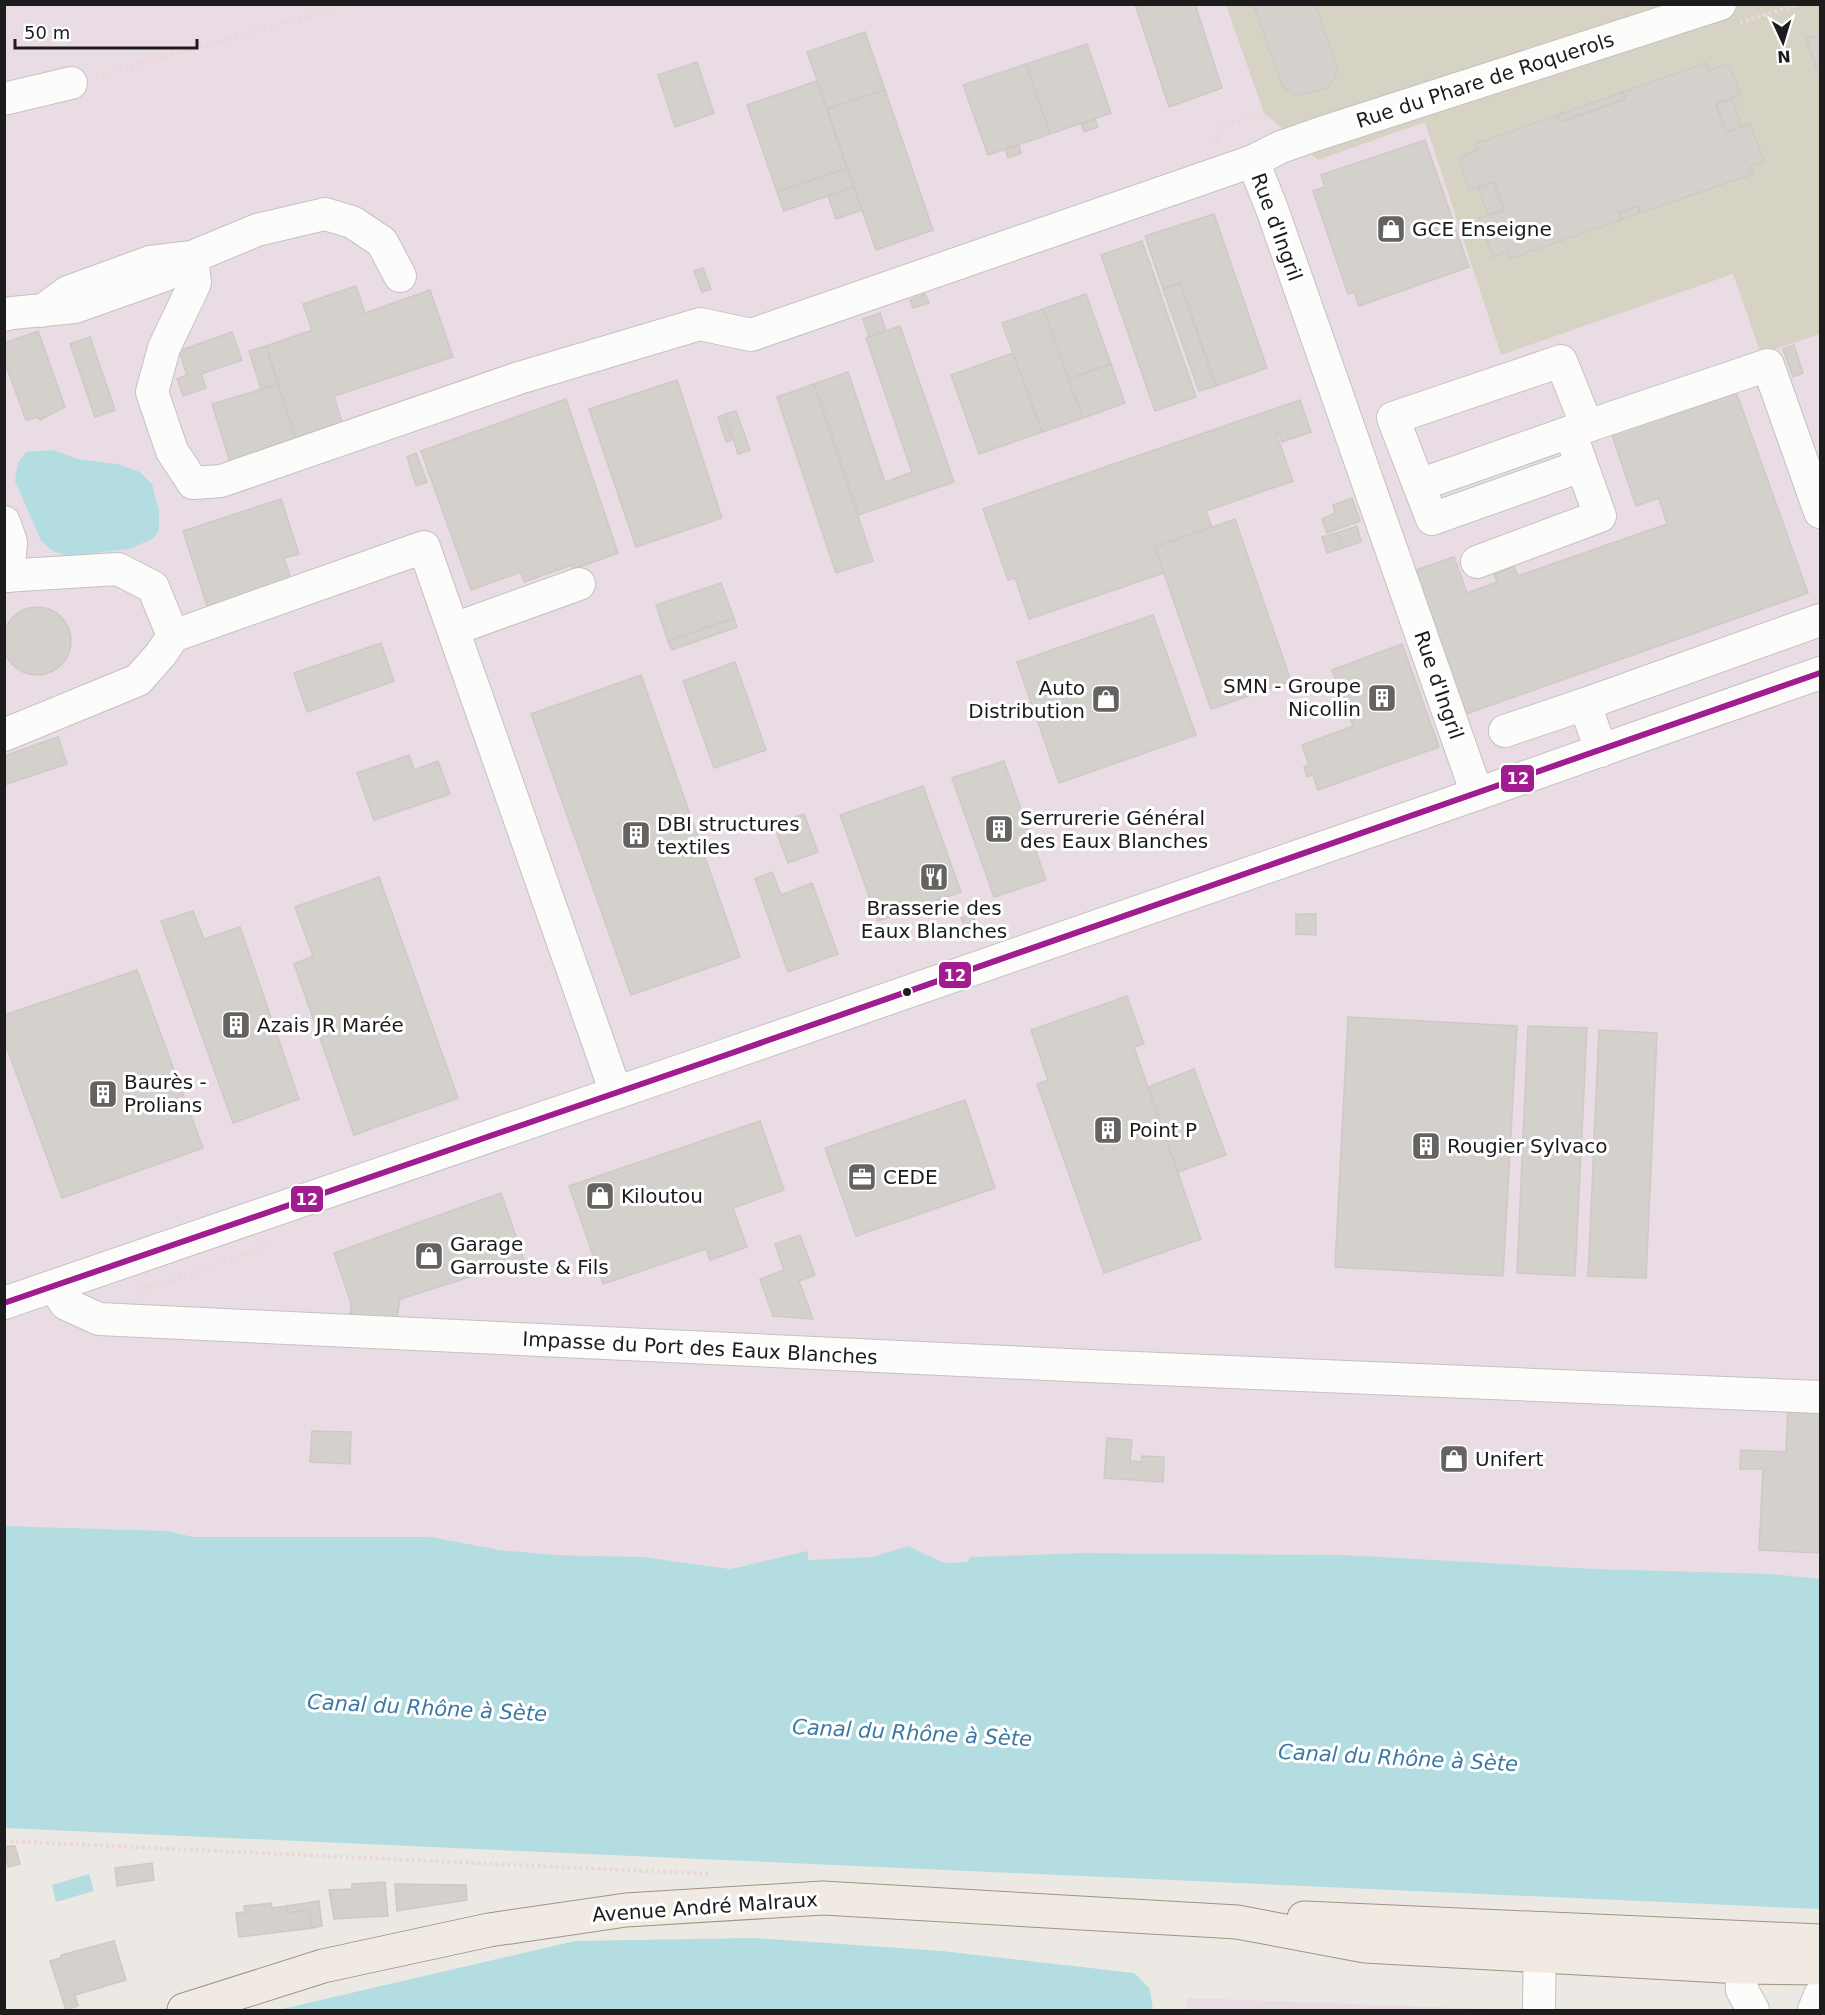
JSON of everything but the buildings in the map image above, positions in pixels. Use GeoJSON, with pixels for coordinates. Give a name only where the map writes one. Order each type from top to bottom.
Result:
{"type":"FeatureCollection","features":[{"type":"Feature","properties":{"kind":"main road","name":"Avenue André Malraux"},"geometry":{"type":"LineString","coordinates":[[184,2010],[323,1966],[489,1930],[626,1910],[824,1898],[1237,1922],[1365,1946],[1540,1942]]}},
{"type":"Feature","properties":{"kind":"main road"},"geometry":{"type":"LineString","coordinates":[[1540,1942],[1805,1940]]}},
{"type":"Feature","properties":{"kind":"main road"},"geometry":{"type":"LineString","coordinates":[[1805,1940],[1821,1962]]}},
{"type":"Feature","properties":{"kind":"main road"},"geometry":{"type":"LineString","coordinates":[[1741,1967],[1805,1940]]}},
{"type":"Feature","properties":{"kind":"main road"},"geometry":{"type":"LineString","coordinates":[[1540,1942],[1741,1967],[1821,1968]]}},
{"type":"Feature","properties":{"kind":"street","name":"Rue du Phare de Roquerols"},"geometry":{"type":"LineString","coordinates":[[1253,161],[1281,147],[1318,134],[1720,4]]}},
{"type":"Feature","properties":{"kind":"street"},"geometry":{"type":"LineString","coordinates":[[4,99],[71,83]]}},
{"type":"Feature","properties":{"kind":"street","name":"Rue d'Ingril"},"geometry":{"type":"LineString","coordinates":[[192,257],[195,283],[164,348],[152,392],[172,451],[193,483],[221,481],[519,378],[699,324],[751,335],[1253,161],[1272,209],[1477,794]]}},
{"type":"Feature","properties":{"kind":"street"},"geometry":{"type":"LineString","coordinates":[[4,315],[12,312],[75,307],[165,275],[192,257],[257,230],[325,214],[352,222],[381,242],[400,276]]}},
{"type":"Feature","properties":{"kind":"street"},"geometry":{"type":"LineString","coordinates":[[1477,562],[1600,516],[1581,466],[1578,429],[1561,361],[1394,418],[1432,519],[1581,466]]}},
{"type":"Feature","properties":{"kind":"street"},"geometry":{"type":"LineString","coordinates":[[1419,485],[1768,365],[1821,512]]}},
{"type":"Feature","properties":{"kind":"street"},"geometry":{"type":"LineString","coordinates":[[4,522],[11,542],[6,576],[118,569],[153,587],[173,636]]}},
{"type":"Feature","properties":{"kind":"street"},"geometry":{"type":"LineString","coordinates":[[4,735],[138,680],[161,654],[173,636],[424,547],[616,1093]]}},
{"type":"Feature","properties":{"kind":"street"},"geometry":{"type":"LineString","coordinates":[[454,629],[579,584]]}},
{"type":"Feature","properties":{"kind":"street"},"geometry":{"type":"LineString","coordinates":[[1505,731],[1821,620]]}},
{"type":"Feature","properties":{"kind":"street"},"geometry":{"type":"LineString","coordinates":[[4,1303],[616,1093],[1821,673]]}},
{"type":"Feature","properties":{"kind":"street"},"geometry":{"type":"LineString","coordinates":[[1585,704],[1601,751]]}},
{"type":"Feature","properties":{"kind":"street","name":"Impasse du Port des Eaux Blanches"},"geometry":{"type":"LineString","coordinates":[[54,1287],[66,1304],[99,1319],[1089,1366],[1821,1396]]}},
{"type":"Feature","properties":{"kind":"street"},"geometry":{"type":"LineString","coordinates":[[1539,2010],[1540,1942]]}},
{"type":"Feature","properties":{"kind":"street"},"geometry":{"type":"LineString","coordinates":[[1741,1967],[1742,1990],[1753,2010]]}},
{"type":"Feature","properties":{"kind":"street"},"geometry":{"type":"LineString","coordinates":[[1814,2010],[1821,1995]]}},
{"type":"Feature","properties":{"kind":"path"},"geometry":{"type":"LineString","coordinates":[[71,83],[303,18],[343,4]]}},
{"type":"Feature","properties":{"kind":"shaded area"},"geometry":{"type":"Polygon","coordinates":[[[4,5],[1820,5],[1820,1579],[1773,1574],[1597,1569],[1346,1555],[1082,1553],[972,1557],[967,1562],[944,1563],[908,1546],[872,1557],[807,1560],[740,1566],[730,1569],[644,1557],[556,1555],[486,1549],[193,1537],[168,1531],[5,1526],[4,5]]]}},
{"type":"Feature","properties":{"kind":"shaded area"},"geometry":{"type":"Polygon","coordinates":[[[1226,5],[1820,5],[1820,334],[1761,354],[1733,274],[1501,355],[1425,122],[1318,160],[1264,113],[1226,5]]]}},
{"type":"Feature","properties":{"kind":"shaded area"},"geometry":{"type":"Polygon","coordinates":[[[1187,1998],[1516,2010],[1187,2010],[1187,1998]]]}},
{"type":"Feature","properties":{"kind":"water"},"geometry":{"type":"Polygon","coordinates":[[[53,450],[78,459],[117,464],[140,472],[152,484],[159,511],[159,530],[154,538],[130,549],[68,556],[53,551],[41,541],[15,481],[18,463],[26,452],[53,450]]]}},
{"type":"Feature","properties":{"kind":"water","name":"Canal du Rhône à Sète"},"geometry":{"type":"Polygon","coordinates":[[[5,1526],[168,1531],[193,1537],[430,1537],[500,1550],[556,1555],[644,1557],[730,1569],[808,1551],[808,1560],[872,1557],[908,1546],[944,1563],[967,1562],[971,1557],[1082,1553],[1346,1555],[1597,1569],[1773,1574],[1820,1579],[1820,1909],[5,1828],[5,1526]]]}},
{"type":"Feature","properties":{"kind":"water"},"geometry":{"type":"Polygon","coordinates":[[[89,1874],[94,1891],[56,1902],[52,1885],[89,1874]]]}},
{"type":"Feature","properties":{"kind":"water"},"geometry":{"type":"Polygon","coordinates":[[[753,1938],[942,1951],[1134,1973],[1150,1989],[1153,2010],[278,2010],[575,1941],[753,1938]]]}},
{"type":"Feature","properties":{"kind":"transit line","name":"12"},"geometry":{"type":"LineString","coordinates":[[4,1303],[726,1055],[1820,673]]}},
{"type":"Feature","properties":{"kind":"place","name":"GCE Enseigne"},"geometry":{"type":"Point","coordinates":[1391,229]}},
{"type":"Feature","properties":{"kind":"place","name":"SMN - Groupe Nicollin"},"geometry":{"type":"Point","coordinates":[1382,698]}},
{"type":"Feature","properties":{"kind":"place","name":"Auto Distribution"},"geometry":{"type":"Point","coordinates":[1106,699]}},
{"type":"Feature","properties":{"kind":"place","name":"Serrurerie Général des Eaux Blanches"},"geometry":{"type":"Point","coordinates":[999,829]}},
{"type":"Feature","properties":{"kind":"place","name":"DBI structures textiles"},"geometry":{"type":"Point","coordinates":[636,835]}},
{"type":"Feature","properties":{"kind":"place","name":"Brasserie des Eaux Blanches"},"geometry":{"type":"Point","coordinates":[934,877]}},
{"type":"Feature","properties":{"kind":"place","name":"Azais JR Marée"},"geometry":{"type":"Point","coordinates":[236,1025]}},
{"type":"Feature","properties":{"kind":"place","name":"Baurès - Prolians"},"geometry":{"type":"Point","coordinates":[103,1094]}},
{"type":"Feature","properties":{"kind":"place","name":"Point P"},"geometry":{"type":"Point","coordinates":[1108,1130]}},
{"type":"Feature","properties":{"kind":"place","name":"Rougier Sylvaco"},"geometry":{"type":"Point","coordinates":[1426,1146]}},
{"type":"Feature","properties":{"kind":"place","name":"CEDE"},"geometry":{"type":"Point","coordinates":[862,1177]}},
{"type":"Feature","properties":{"kind":"place","name":"Kiloutou"},"geometry":{"type":"Point","coordinates":[600,1196]}},
{"type":"Feature","properties":{"kind":"place","name":"Garage Garrouste & Fils"},"geometry":{"type":"Point","coordinates":[429,1256]}},
{"type":"Feature","properties":{"kind":"place","name":"Unifert"},"geometry":{"type":"Point","coordinates":[1454,1459]}}]}
